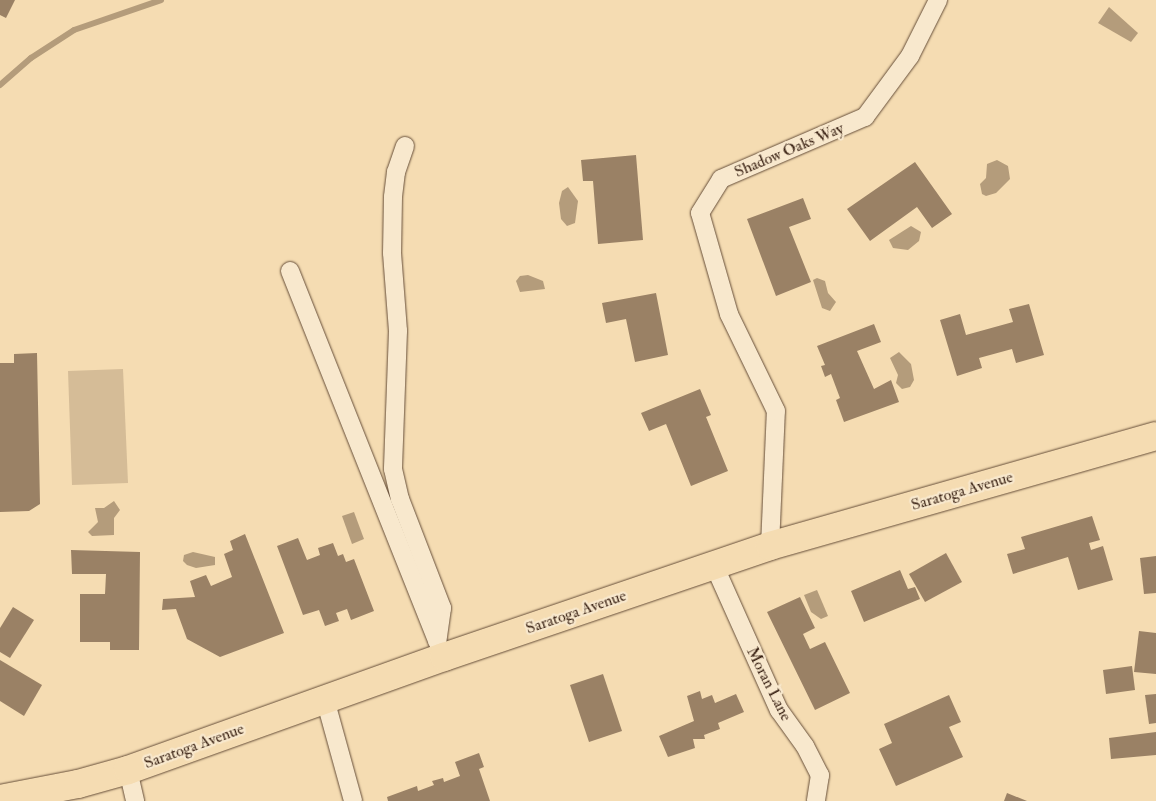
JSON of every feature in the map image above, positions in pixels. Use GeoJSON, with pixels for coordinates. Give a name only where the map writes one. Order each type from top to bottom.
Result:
{"type":"FeatureCollection","features":[{"type":"Feature","properties":{"kind":"main road","name":"Saratoga Avenue"},"geometry":{"type":"LineString","coordinates":[[0,799],[78,784],[128,770],[325,699],[441,649],[770,546],[1156,436]]}},
{"type":"Feature","properties":{"kind":"street","name":"Shadow Oaks Way"},"geometry":{"type":"LineString","coordinates":[[770,546],[776,411],[729,314],[700,213],[721,179],[865,117],[910,56],[938,0]]}},
{"type":"Feature","properties":{"kind":"street"},"geometry":{"type":"LineString","coordinates":[[405,146],[396,172],[393,197],[392,253],[398,331],[393,469],[400,499],[442,608],[441,649]]}},
{"type":"Feature","properties":{"kind":"street"},"geometry":{"type":"LineString","coordinates":[[290,271],[441,649]]}},
{"type":"Feature","properties":{"kind":"street","name":"Moran Lane"},"geometry":{"type":"LineString","coordinates":[[714,565],[779,710],[805,746],[820,774],[816,801]]}},
{"type":"Feature","properties":{"kind":"street"},"geometry":{"type":"LineString","coordinates":[[325,699],[353,801]]}},
{"type":"Feature","properties":{"kind":"street"},"geometry":{"type":"LineString","coordinates":[[128,770],[135,801]]}},
{"type":"Feature","properties":{"kind":"shaded area"},"geometry":{"type":"Polygon","coordinates":[[[1109,7],[1138,33],[1131,42],[1098,23],[1109,7]]]}},
{"type":"Feature","properties":{"kind":"shaded area"},"geometry":{"type":"Polygon","coordinates":[[[997,160],[1008,166],[1010,179],[996,193],[986,196],[982,194],[980,184],[986,178],[987,164],[997,160]]]}},
{"type":"Feature","properties":{"kind":"shaded area"},"geometry":{"type":"Polygon","coordinates":[[[568,187],[578,201],[575,223],[567,226],[561,219],[559,203],[562,191],[568,187]]]}},
{"type":"Feature","properties":{"kind":"shaded area"},"geometry":{"type":"Polygon","coordinates":[[[911,226],[921,232],[919,241],[908,250],[893,248],[889,240],[911,226]]]}},
{"type":"Feature","properties":{"kind":"shaded area"},"geometry":{"type":"Polygon","coordinates":[[[528,275],[543,281],[545,289],[520,292],[516,281],[520,276],[528,275]]]}},
{"type":"Feature","properties":{"kind":"shaded area"},"geometry":{"type":"Polygon","coordinates":[[[817,278],[825,281],[828,293],[836,302],[830,311],[822,308],[813,280],[817,278]]]}},
{"type":"Feature","properties":{"kind":"shaded area"},"geometry":{"type":"Polygon","coordinates":[[[899,352],[911,364],[914,380],[910,387],[902,389],[896,383],[898,375],[890,358],[899,352]]]}},
{"type":"Feature","properties":{"kind":"shaded area"},"geometry":{"type":"Polygon","coordinates":[[[123,369],[128,483],[72,485],[68,371],[123,369]]]}},
{"type":"Feature","properties":{"kind":"shaded area"},"geometry":{"type":"Polygon","coordinates":[[[114,501],[120,510],[114,518],[114,535],[92,536],[88,532],[98,522],[95,508],[104,508],[114,501]]]}},
{"type":"Feature","properties":{"kind":"shaded area"},"geometry":{"type":"Polygon","coordinates":[[[354,512],[364,539],[352,544],[342,516],[354,512]]]}},
{"type":"Feature","properties":{"kind":"shaded area"},"geometry":{"type":"Polygon","coordinates":[[[193,552],[215,557],[215,565],[196,568],[187,565],[183,561],[184,555],[193,552]]]}},
{"type":"Feature","properties":{"kind":"shaded area"},"geometry":{"type":"Polygon","coordinates":[[[817,590],[828,616],[821,619],[811,612],[804,595],[817,590]]]}},
{"type":"Feature","properties":{"kind":"building"},"geometry":{"type":"Polygon","coordinates":[[[0,0],[15,0],[6,18],[0,15],[0,0]]]}},
{"type":"Feature","properties":{"kind":"building"},"geometry":{"type":"Polygon","coordinates":[[[636,155],[643,240],[598,244],[593,181],[583,181],[581,160],[636,155]]]}},
{"type":"Feature","properties":{"kind":"building"},"geometry":{"type":"Polygon","coordinates":[[[915,162],[952,214],[932,228],[917,207],[870,241],[847,209],[915,162]]]}},
{"type":"Feature","properties":{"kind":"building"},"geometry":{"type":"Polygon","coordinates":[[[803,198],[811,219],[789,227],[811,282],[776,296],[747,219],[803,198]]]}},
{"type":"Feature","properties":{"kind":"building"},"geometry":{"type":"Polygon","coordinates":[[[656,293],[668,355],[635,362],[626,319],[606,323],[602,303],[656,293]]]}},
{"type":"Feature","properties":{"kind":"building"},"geometry":{"type":"Polygon","coordinates":[[[1029,304],[1044,355],[1016,363],[1012,349],[979,358],[982,368],[957,376],[940,320],[960,314],[966,335],[1013,322],[1009,309],[1029,304]]]}},
{"type":"Feature","properties":{"kind":"building"},"geometry":{"type":"Polygon","coordinates":[[[874,324],[881,342],[857,351],[874,389],[891,380],[899,402],[844,422],[836,400],[840,398],[831,374],[825,377],[821,366],[825,365],[817,346],[874,324]]]}},
{"type":"Feature","properties":{"kind":"building"},"geometry":{"type":"Polygon","coordinates":[[[37,353],[40,504],[29,511],[0,512],[0,363],[14,363],[14,354],[37,353]]]}},
{"type":"Feature","properties":{"kind":"building"},"geometry":{"type":"Polygon","coordinates":[[[700,389],[711,415],[706,417],[728,471],[691,486],[666,424],[649,431],[641,413],[700,389]]]}},
{"type":"Feature","properties":{"kind":"building"},"geometry":{"type":"Polygon","coordinates":[[[1092,516],[1100,540],[1089,543],[1091,550],[1103,546],[1113,580],[1078,590],[1068,557],[1013,574],[1007,554],[1025,549],[1021,537],[1092,516]]]}},
{"type":"Feature","properties":{"kind":"building"},"geometry":{"type":"Polygon","coordinates":[[[245,534],[284,633],[220,657],[187,639],[176,609],[162,610],[163,599],[195,597],[190,581],[206,575],[211,586],[232,577],[224,554],[233,550],[230,541],[245,534]]]}},
{"type":"Feature","properties":{"kind":"building"},"geometry":{"type":"Polygon","coordinates":[[[298,538],[307,560],[320,555],[318,548],[333,543],[338,556],[343,554],[346,562],[354,559],[374,611],[351,620],[347,609],[336,613],[339,621],[325,626],[319,610],[303,615],[277,546],[298,538]]]}},
{"type":"Feature","properties":{"kind":"building"},"geometry":{"type":"Polygon","coordinates":[[[71,550],[140,552],[139,650],[110,650],[110,642],[80,642],[80,594],[105,594],[106,574],[72,574],[71,550]]]}},
{"type":"Feature","properties":{"kind":"building"},"geometry":{"type":"Polygon","coordinates":[[[946,553],[962,582],[925,602],[909,574],[946,553]]]}},
{"type":"Feature","properties":{"kind":"building"},"geometry":{"type":"Polygon","coordinates":[[[1156,556],[1156,593],[1144,594],[1140,558],[1156,556]]]}},
{"type":"Feature","properties":{"kind":"building"},"geometry":{"type":"Polygon","coordinates":[[[900,570],[908,589],[915,587],[920,599],[864,622],[851,591],[900,570]]]}},
{"type":"Feature","properties":{"kind":"building"},"geometry":{"type":"Polygon","coordinates":[[[800,597],[815,628],[803,634],[810,649],[825,642],[850,693],[815,710],[767,612],[800,597]]]}},
{"type":"Feature","properties":{"kind":"building"},"geometry":{"type":"Polygon","coordinates":[[[13,607],[34,620],[10,658],[0,652],[0,628],[13,607]]]}},
{"type":"Feature","properties":{"kind":"building"},"geometry":{"type":"Polygon","coordinates":[[[1139,631],[1156,633],[1156,674],[1134,672],[1139,631]]]}},
{"type":"Feature","properties":{"kind":"building"},"geometry":{"type":"Polygon","coordinates":[[[0,660],[42,685],[24,716],[0,701],[0,660]]]}},
{"type":"Feature","properties":{"kind":"building"},"geometry":{"type":"Polygon","coordinates":[[[1132,666],[1135,690],[1106,694],[1103,670],[1132,666]]]}},
{"type":"Feature","properties":{"kind":"building"},"geometry":{"type":"Polygon","coordinates":[[[603,674],[622,731],[589,742],[570,685],[603,674]]]}},
{"type":"Feature","properties":{"kind":"building"},"geometry":{"type":"Polygon","coordinates":[[[700,691],[702,699],[712,695],[715,703],[736,694],[744,712],[718,723],[720,729],[704,735],[705,739],[693,739],[695,748],[668,757],[659,736],[694,721],[687,696],[700,691]]]}},
{"type":"Feature","properties":{"kind":"building"},"geometry":{"type":"Polygon","coordinates":[[[1156,694],[1156,723],[1149,724],[1145,695],[1156,694]]]}},
{"type":"Feature","properties":{"kind":"building"},"geometry":{"type":"Polygon","coordinates":[[[949,695],[961,722],[949,727],[963,757],[896,786],[879,749],[892,743],[884,724],[949,695]]]}},
{"type":"Feature","properties":{"kind":"building"},"geometry":{"type":"Polygon","coordinates":[[[1156,732],[1156,755],[1111,759],[1109,738],[1156,732]]]}},
{"type":"Feature","properties":{"kind":"building"},"geometry":{"type":"Polygon","coordinates":[[[479,753],[484,767],[479,769],[490,801],[388,801],[387,797],[417,786],[418,791],[434,785],[432,781],[443,778],[444,782],[460,776],[455,762],[479,753]]]}},
{"type":"Feature","properties":{"kind":"building"},"geometry":{"type":"Polygon","coordinates":[[[1007,793],[1027,801],[1004,801],[1007,793]]]}},
{"type":"Feature","properties":{"kind":"waterway"},"geometry":{"type":"LineString","coordinates":[[0,85],[31,58],[74,30],[161,0]]}}]}
